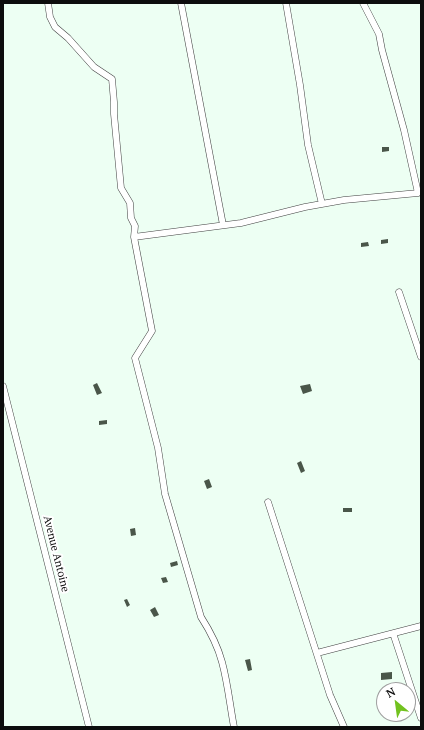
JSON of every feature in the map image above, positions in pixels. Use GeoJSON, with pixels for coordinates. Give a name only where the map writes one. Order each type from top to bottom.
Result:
{"type":"FeatureCollection","features":[{"type":"Feature","properties":{"kind":"street"},"geometry":{"type":"LineString","coordinates":[[48,3],[50,16],[55,27],[68,38],[94,67],[112,79],[121,188],[130,203],[131,218],[135,226],[134,238],[152,331],[135,358],[158,448],[165,494],[201,617],[210,631],[222,660],[234,727]]}},
{"type":"Feature","properties":{"kind":"street"},"geometry":{"type":"LineString","coordinates":[[181,3],[223,225]]}},
{"type":"Feature","properties":{"kind":"street"},"geometry":{"type":"LineString","coordinates":[[286,3],[300,85],[308,145],[322,204]]}},
{"type":"Feature","properties":{"kind":"street"},"geometry":{"type":"LineString","coordinates":[[134,238],[241,222],[344,200],[419,192],[379,34],[363,3]]}},
{"type":"Feature","properties":{"kind":"street"},"geometry":{"type":"LineString","coordinates":[[399,292],[421,357]]}},
{"type":"Feature","properties":{"kind":"street","name":"Avenue Antoine"},"geometry":{"type":"LineString","coordinates":[[3,386],[89,727]]}},
{"type":"Feature","properties":{"kind":"street"},"geometry":{"type":"LineString","coordinates":[[268,502],[330,695],[344,727]]}},
{"type":"Feature","properties":{"kind":"street"},"geometry":{"type":"LineString","coordinates":[[317,652],[421,626]]}},
{"type":"Feature","properties":{"kind":"street"},"geometry":{"type":"LineString","coordinates":[[393,633],[421,718]]}},
{"type":"Feature","properties":{"kind":"building"},"geometry":{"type":"Polygon","coordinates":[[[382,147],[389,147],[389,151],[382,152],[382,147]]]}},
{"type":"Feature","properties":{"kind":"building"},"geometry":{"type":"Polygon","coordinates":[[[388,239],[388,243],[381,244],[381,240],[388,239]]]}},
{"type":"Feature","properties":{"kind":"building"},"geometry":{"type":"Polygon","coordinates":[[[368,242],[369,246],[361,247],[361,243],[368,242]]]}},
{"type":"Feature","properties":{"kind":"building"},"geometry":{"type":"Polygon","coordinates":[[[97,383],[102,393],[97,395],[93,385],[97,383]]]}},
{"type":"Feature","properties":{"kind":"building"},"geometry":{"type":"Polygon","coordinates":[[[310,384],[312,391],[303,394],[300,386],[310,384]]]}},
{"type":"Feature","properties":{"kind":"building"},"geometry":{"type":"Polygon","coordinates":[[[107,420],[107,424],[99,425],[99,421],[107,420]]]}},
{"type":"Feature","properties":{"kind":"building"},"geometry":{"type":"Polygon","coordinates":[[[301,461],[305,471],[301,473],[297,463],[301,461]]]}},
{"type":"Feature","properties":{"kind":"building"},"geometry":{"type":"Polygon","coordinates":[[[209,479],[212,487],[207,489],[204,481],[209,479]]]}},
{"type":"Feature","properties":{"kind":"building"},"geometry":{"type":"Polygon","coordinates":[[[343,508],[352,508],[352,512],[343,512],[343,508]]]}},
{"type":"Feature","properties":{"kind":"building"},"geometry":{"type":"Polygon","coordinates":[[[135,528],[136,535],[131,536],[130,529],[135,528]]]}},
{"type":"Feature","properties":{"kind":"building"},"geometry":{"type":"Polygon","coordinates":[[[177,561],[178,565],[171,567],[170,563],[177,561]]]}},
{"type":"Feature","properties":{"kind":"building"},"geometry":{"type":"Polygon","coordinates":[[[166,577],[168,582],[163,583],[161,578],[166,577]]]}},
{"type":"Feature","properties":{"kind":"building"},"geometry":{"type":"Polygon","coordinates":[[[127,599],[130,605],[127,607],[124,600],[127,599]]]}},
{"type":"Feature","properties":{"kind":"building"},"geometry":{"type":"Polygon","coordinates":[[[155,607],[159,615],[154,617],[150,610],[155,607]]]}},
{"type":"Feature","properties":{"kind":"building"},"geometry":{"type":"Polygon","coordinates":[[[250,659],[252,670],[248,671],[245,660],[250,659]]]}},
{"type":"Feature","properties":{"kind":"building"},"geometry":{"type":"Polygon","coordinates":[[[392,672],[392,679],[381,680],[381,673],[392,672]]]}}]}
